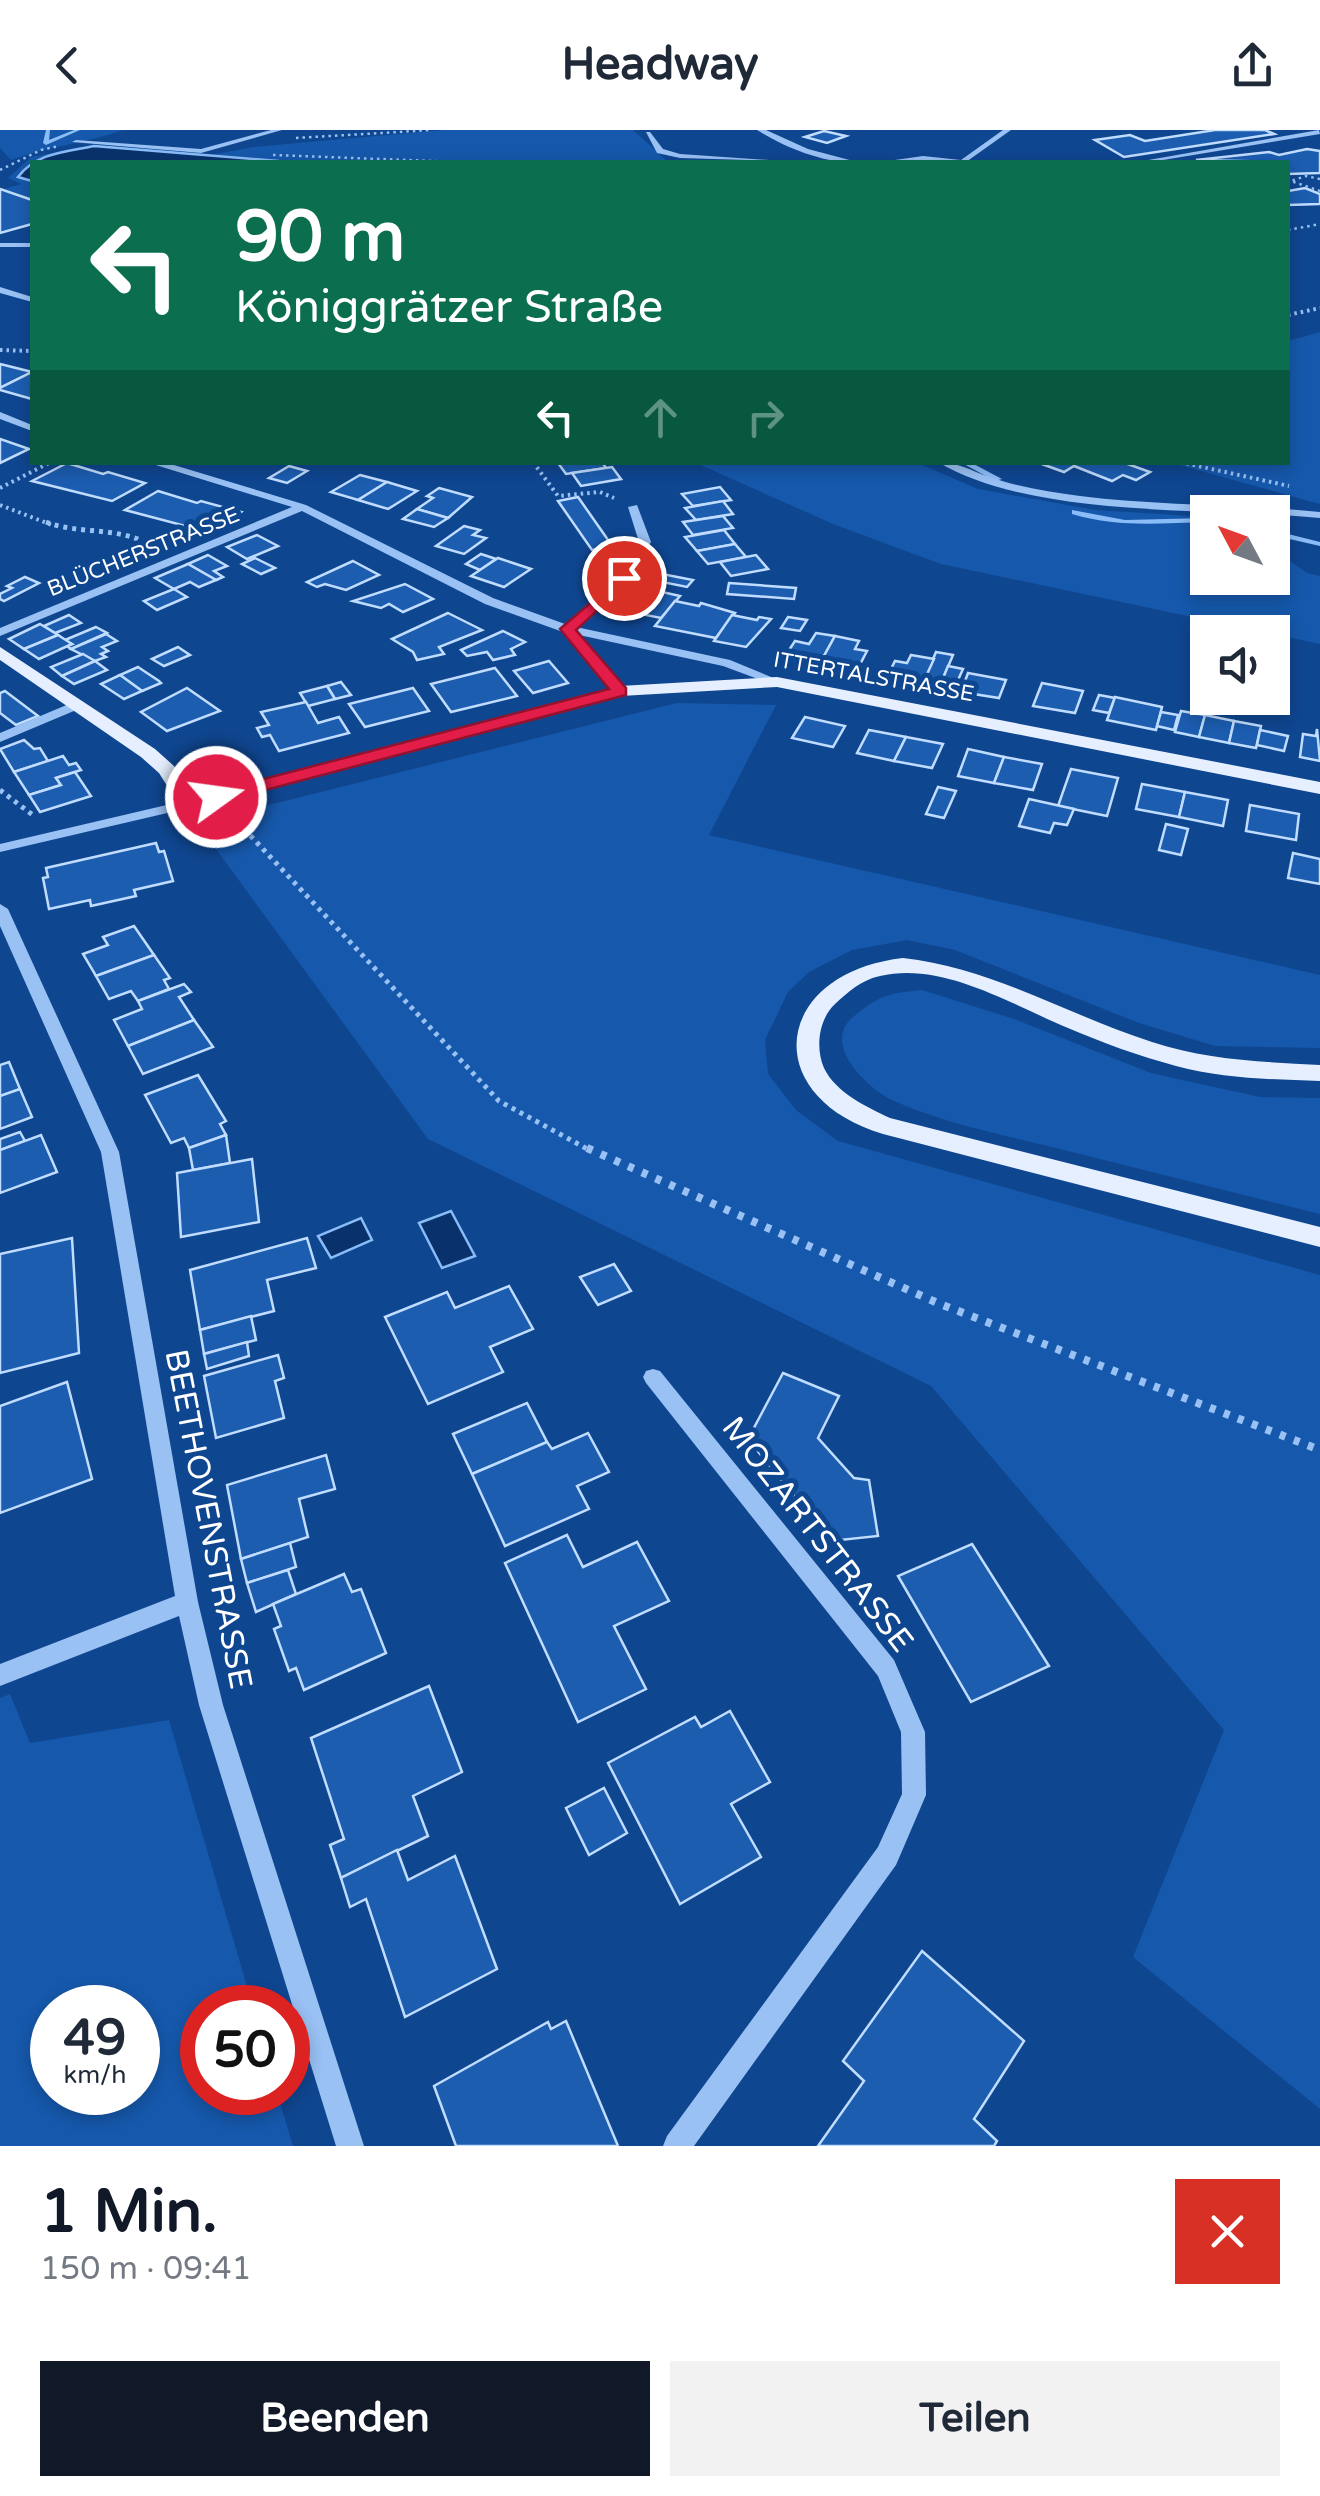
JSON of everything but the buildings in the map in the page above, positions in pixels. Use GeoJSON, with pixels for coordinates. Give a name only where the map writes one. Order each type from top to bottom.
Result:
{"type":"FeatureCollection","features":[{"type":"Feature","properties":{"kind":"main road"},"geometry":{"type":"LineString","coordinates":[[0,652],[167,770],[188,804]]}},
{"type":"Feature","properties":{"kind":"main road","name":"ITTERTALSTRASSE"},"geometry":{"type":"LineString","coordinates":[[188,804],[620,691],[777,682],[1320,788]]}},
{"type":"Feature","properties":{"kind":"main road"},"geometry":{"type":"LineString","coordinates":[[1320,1073],[1198,1063],[1101,1032],[985,982],[922,967],[892,966],[849,979],[814,1012],[807,1036],[810,1064],[818,1079],[857,1113],[883,1124],[1320,1237]]}},
{"type":"Feature","properties":{"kind":"street"},"geometry":{"type":"LineString","coordinates":[[76,142],[202,151],[255,140],[279,130]]}},
{"type":"Feature","properties":{"kind":"street"},"geometry":{"type":"LineString","coordinates":[[760,130],[806,150],[845,160]]}},
{"type":"Feature","properties":{"kind":"street"},"geometry":{"type":"LineString","coordinates":[[965,160],[1008,130]]}},
{"type":"Feature","properties":{"kind":"street"},"geometry":{"type":"LineString","coordinates":[[1149,160],[1320,132]]}},
{"type":"Feature","properties":{"kind":"street"},"geometry":{"type":"LineString","coordinates":[[648,134],[660,151],[746,160]]}},
{"type":"Feature","properties":{"kind":"street"},"geometry":{"type":"LineString","coordinates":[[784,160],[806,150]]}},
{"type":"Feature","properties":{"kind":"street"},"geometry":{"type":"LineString","coordinates":[[1164,156],[1173,160]]}},
{"type":"Feature","properties":{"kind":"street"},"geometry":{"type":"LineString","coordinates":[[904,160],[943,160]]}},
{"type":"Feature","properties":{"kind":"street"},"geometry":{"type":"LineString","coordinates":[[0,245],[30,245]]}},
{"type":"Feature","properties":{"kind":"street"},"geometry":{"type":"LineString","coordinates":[[0,290],[30,299]]}},
{"type":"Feature","properties":{"kind":"street"},"geometry":{"type":"LineString","coordinates":[[0,415],[30,427]]}},
{"type":"Feature","properties":{"kind":"street"},"geometry":{"type":"LineString","coordinates":[[161,465],[302,507],[489,601],[568,629],[726,664],[777,682]]}},
{"type":"Feature","properties":{"kind":"street"},"geometry":{"type":"LineString","coordinates":[[950,465],[998,486],[1051,497],[1320,515]]}},
{"type":"Feature","properties":{"kind":"street","name":"BLÜCHERSTRASSE"},"geometry":{"type":"LineString","coordinates":[[0,632],[302,507]]}},
{"type":"Feature","properties":{"kind":"street"},"geometry":{"type":"LineString","coordinates":[[568,629],[624,578],[646,542],[633,508]]}},
{"type":"Feature","properties":{"kind":"street"},"geometry":{"type":"LineString","coordinates":[[568,629],[620,691]]}},
{"type":"Feature","properties":{"kind":"street"},"geometry":{"type":"LineString","coordinates":[[2,735],[76,706]]}},
{"type":"Feature","properties":{"kind":"street"},"geometry":{"type":"LineString","coordinates":[[0,848],[188,804]]}},
{"type":"Feature","properties":{"kind":"street","name":"BEETHOVENSTRASSE"},"geometry":{"type":"LineString","coordinates":[[0,909],[110,1152],[187,1602],[211,1704],[350,2146]]}},
{"type":"Feature","properties":{"kind":"street","name":"MOZARTSTRASSE"},"geometry":{"type":"LineString","coordinates":[[653,1378],[886,1668],[913,1732],[914,1794],[887,1856],[677,2146]]}},
{"type":"Feature","properties":{"kind":"street"},"geometry":{"type":"LineString","coordinates":[[0,1675],[187,1602]]}},
{"type":"Feature","properties":{"kind":"path"},"geometry":{"type":"LineString","coordinates":[[255,140],[432,130]]}},
{"type":"Feature","properties":{"kind":"path"},"geometry":{"type":"LineString","coordinates":[[0,170],[40,150],[76,142]]}},
{"type":"Feature","properties":{"kind":"path"},"geometry":{"type":"LineString","coordinates":[[270,154],[414,160]]}},
{"type":"Feature","properties":{"kind":"path"},"geometry":{"type":"LineString","coordinates":[[1320,179],[1306,176],[1291,181],[1320,191]]}},
{"type":"Feature","properties":{"kind":"path"},"geometry":{"type":"LineString","coordinates":[[1290,230],[1320,224]]}},
{"type":"Feature","properties":{"kind":"path"},"geometry":{"type":"LineString","coordinates":[[1290,315],[1320,308]]}},
{"type":"Feature","properties":{"kind":"path"},"geometry":{"type":"LineString","coordinates":[[0,350],[30,351]]}},
{"type":"Feature","properties":{"kind":"path"},"geometry":{"type":"LineString","coordinates":[[0,488],[44,465]]}},
{"type":"Feature","properties":{"kind":"path"},"geometry":{"type":"LineString","coordinates":[[535,465],[558,496],[600,492],[633,508]]}},
{"type":"Feature","properties":{"kind":"path"},"geometry":{"type":"LineString","coordinates":[[1194,465],[1294,487]]}},
{"type":"Feature","properties":{"kind":"path"},"geometry":{"type":"LineString","coordinates":[[0,505],[61,528],[136,536],[174,560]]}},
{"type":"Feature","properties":{"kind":"path"},"geometry":{"type":"LineString","coordinates":[[0,790],[34,814],[43,838]]}},
{"type":"Feature","properties":{"kind":"path"},"geometry":{"type":"LineString","coordinates":[[216,797],[499,1102],[601,1156],[940,1304],[1320,1450]]}},
{"type":"Feature","properties":{"kind":"shaded area"},"geometry":{"type":"Polygon","coordinates":[[[0,130],[123,130],[11,160],[0,148],[0,130]]]}},
{"type":"Feature","properties":{"kind":"shaded area"},"geometry":{"type":"Polygon","coordinates":[[[443,130],[633,130],[666,160],[30,160],[30,198],[4,189],[21,184],[8,178],[31,157],[94,145],[210,155],[254,147],[443,130]]]}},
{"type":"Feature","properties":{"kind":"shaded area"},"geometry":{"type":"Polygon","coordinates":[[[94,146],[267,160],[40,160],[94,146]]]}},
{"type":"Feature","properties":{"kind":"shaded area"},"geometry":{"type":"Polygon","coordinates":[[[30,165],[30,180],[18,177],[30,165]]]}},
{"type":"Feature","properties":{"kind":"shaded area"},"geometry":{"type":"Polygon","coordinates":[[[1320,332],[1320,504],[1179,465],[1290,465],[1290,340],[1320,332]]]}},
{"type":"Feature","properties":{"kind":"shaded area"},"geometry":{"type":"Polygon","coordinates":[[[700,465],[923,465],[978,489],[1095,510],[1190,516],[1190,595],[1290,595],[1290,561],[1307,573],[1320,576],[1320,644],[1290,638],[1290,615],[1190,617],[941,564],[833,524],[700,465]]]}},
{"type":"Feature","properties":{"kind":"shaded area"},"geometry":{"type":"Polygon","coordinates":[[[677,703],[776,705],[709,835],[1320,975],[1320,1048],[1215,1046],[1139,1023],[955,950],[907,940],[852,950],[809,972],[788,992],[765,1040],[768,1074],[796,1110],[838,1141],[1320,1275],[1320,2109],[1133,1957],[1224,1730],[931,1386],[428,1139],[197,823],[677,703]]]}},
{"type":"Feature","properties":{"kind":"shaded area"},"geometry":{"type":"Polygon","coordinates":[[[922,990],[1014,1019],[1151,1073],[1260,1097],[1320,1098],[1320,1214],[975,1128],[892,1100],[871,1086],[851,1064],[842,1040],[844,1028],[877,1000],[922,990]]]}},
{"type":"Feature","properties":{"kind":"shaded area"},"geometry":{"type":"Polygon","coordinates":[[[451,1211],[475,1256],[442,1268],[419,1223],[451,1211]]]}},
{"type":"Feature","properties":{"kind":"shaded area"},"geometry":{"type":"Polygon","coordinates":[[[361,1218],[372,1240],[331,1258],[318,1236],[361,1218]]]}},
{"type":"Feature","properties":{"kind":"shaded area"},"geometry":{"type":"Polygon","coordinates":[[[10,1694],[30,1743],[169,1720],[247,1985],[180,1985],[180,2115],[284,2115],[293,2146],[0,2146],[0,1698],[10,1694]]]}},
{"type":"Feature","properties":{"kind":"waterway"},"geometry":{"type":"LineString","coordinates":[[48,130],[46,143],[78,130]]}},
{"type":"Feature","properties":{"kind":"waterway"},"geometry":{"type":"LineString","coordinates":[[969,465],[998,479]]}},
{"type":"Feature","properties":{"kind":"waterway"},"geometry":{"type":"LineString","coordinates":[[1075,512],[1109,521],[1190,520]]}},
{"type":"Feature","properties":{"kind":"waterway"},"geometry":{"type":"LineString","coordinates":[[1290,536],[1320,544]]}},
{"type":"Feature","properties":{"kind":"route"},"geometry":{"type":"LineString","coordinates":[[216,797],[620,691],[568,629],[624,578]]}}]}
